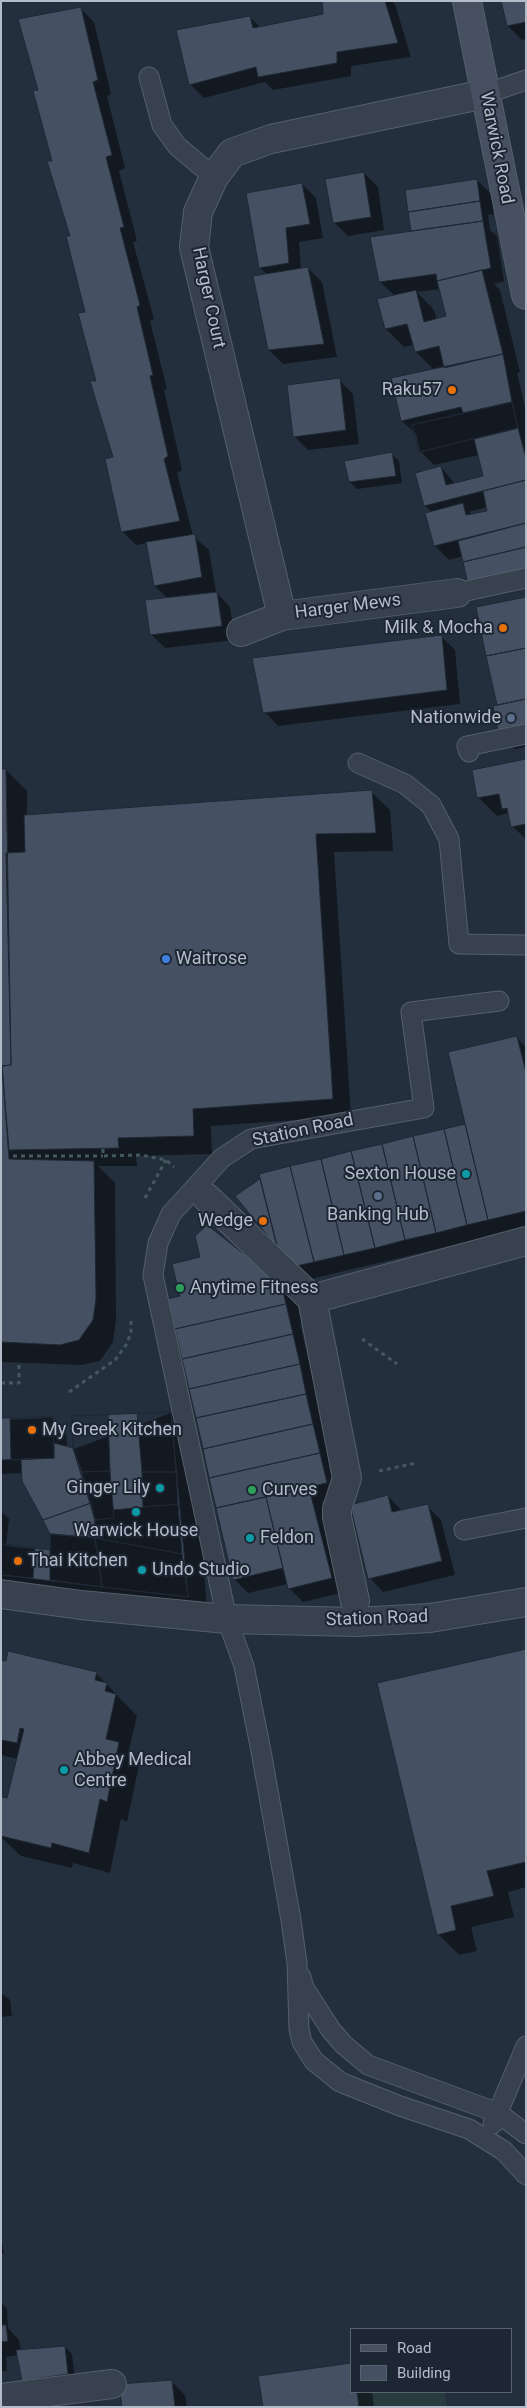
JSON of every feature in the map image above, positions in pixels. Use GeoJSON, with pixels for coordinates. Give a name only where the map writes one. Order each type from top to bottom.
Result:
{"type":"FeatureCollection","features":[{"type":"Feature","properties":{"kind":"main road","name":"Warwick Road"},"geometry":{"type":"LineString","coordinates":[[467,1],[526,295]]}},
{"type":"Feature","properties":{"kind":"street","name":"Harger Court"},"geometry":{"type":"LineString","coordinates":[[282,616],[194,247],[198,212],[214,177],[232,153],[271,139],[485,94]]}},
{"type":"Feature","properties":{"kind":"street","name":"Harger Mews"},"geometry":{"type":"LineString","coordinates":[[241,632],[282,616],[457,593]]}},
{"type":"Feature","properties":{"kind":"street"},"geometry":{"type":"LineString","coordinates":[[201,1192],[312,1299],[347,1478],[337,1509],[337,1517],[355,1601]]}},
{"type":"Feature","properties":{"kind":"street"},"geometry":{"type":"LineString","coordinates":[[312,1299],[526,1241]]}},
{"type":"Feature","properties":{"kind":"street","name":"Station Road"},"geometry":{"type":"LineString","coordinates":[[1,1594],[227,1619],[356,1622],[430,1618],[526,1602]]}},
{"type":"Feature","properties":{"kind":"street"},"geometry":{"type":"LineString","coordinates":[[1,2398],[112,2384]]}},
{"type":"Feature","properties":{"kind":"lane"},"geometry":{"type":"LineString","coordinates":[[148,77],[162,125],[177,146],[214,177]]}},
{"type":"Feature","properties":{"kind":"lane"},"geometry":{"type":"LineString","coordinates":[[485,94],[526,80]]}},
{"type":"Feature","properties":{"kind":"lane"},"geometry":{"type":"LineString","coordinates":[[457,593],[526,578]]}},
{"type":"Feature","properties":{"kind":"lane"},"geometry":{"type":"LineString","coordinates":[[469,752],[467,746],[526,734]]}},
{"type":"Feature","properties":{"kind":"lane"},"geometry":{"type":"LineString","coordinates":[[358,764],[405,784],[431,805],[450,839],[459,944],[526,945]]}},
{"type":"Feature","properties":{"kind":"lane","name":"Station Road"},"geometry":{"type":"LineString","coordinates":[[227,1619],[153,1275],[158,1243],[167,1221],[171,1214],[201,1192],[222,1158],[251,1139],[424,1108],[411,1012],[499,1001]]}},
{"type":"Feature","properties":{"kind":"lane"},"geometry":{"type":"LineString","coordinates":[[464,1530],[526,1518]]}},
{"type":"Feature","properties":{"kind":"lane"},"geometry":{"type":"LineString","coordinates":[[227,1619],[245,1672],[261,1750],[297,1964],[304,1988],[344,2046],[368,2065],[498,2113],[526,2134]]}},
{"type":"Feature","properties":{"kind":"lane"},"geometry":{"type":"LineString","coordinates":[[297,1964],[298,2029],[302,2042],[314,2061],[325,2072],[354,2090],[463,2127],[487,2139],[504,2150],[526,2175]]}},
{"type":"Feature","properties":{"kind":"lane"},"geometry":{"type":"LineString","coordinates":[[487,2139],[526,2046]]}},
{"type":"Feature","properties":{"kind":"path"},"geometry":{"type":"LineString","coordinates":[[103,1149],[103,1156]]}},
{"type":"Feature","properties":{"kind":"path"},"geometry":{"type":"LineString","coordinates":[[13,1156],[141,1155],[166,1160],[201,1192]]}},
{"type":"Feature","properties":{"kind":"path"},"geometry":{"type":"LineString","coordinates":[[362,1339],[397,1364]]}},
{"type":"Feature","properties":{"kind":"path"},"geometry":{"type":"LineString","coordinates":[[1,1383],[19,1382],[19,1364]]}},
{"type":"Feature","properties":{"kind":"path"},"geometry":{"type":"LineString","coordinates":[[375,1472],[416,1463]]}},
{"type":"Feature","properties":{"kind":"green space"},"geometry":{"type":"Polygon","coordinates":[[[357,2393],[445,2393],[447,2407],[359,2407],[357,2393]]]}},
{"type":"Feature","properties":{"kind":"building"},"geometry":{"type":"Polygon","coordinates":[[[322,1],[385,1],[398,43],[337,52],[337,63],[258,77],[256,67],[189,85],[176,30],[250,16],[253,28],[323,14],[322,1]]]}},
{"type":"Feature","properties":{"kind":"building"},"geometry":{"type":"Polygon","coordinates":[[[501,1],[526,1],[526,22],[507,26],[501,1]]]}},
{"type":"Feature","properties":{"kind":"building"},"geometry":{"type":"Polygon","coordinates":[[[81,7],[98,80],[93,82],[112,155],[106,157],[124,227],[120,228],[140,305],[137,307],[153,375],[150,376],[168,456],[164,459],[180,521],[121,532],[105,459],[113,457],[90,381],[96,381],[78,313],[85,312],[66,236],[70,236],[47,161],[52,161],[33,91],[38,90],[18,19],[81,7]]]}},
{"type":"Feature","properties":{"kind":"building"},"geometry":{"type":"Polygon","coordinates":[[[364,172],[371,217],[333,223],[325,179],[364,172]]]}},
{"type":"Feature","properties":{"kind":"building"},"geometry":{"type":"Polygon","coordinates":[[[477,179],[480,201],[408,212],[405,190],[477,179]]]}},
{"type":"Feature","properties":{"kind":"building"},"geometry":{"type":"Polygon","coordinates":[[[302,183],[310,224],[286,228],[289,263],[259,268],[246,193],[302,183]]]}},
{"type":"Feature","properties":{"kind":"building"},"geometry":{"type":"Polygon","coordinates":[[[480,201],[483,221],[411,231],[408,212],[480,201]]]}},
{"type":"Feature","properties":{"kind":"building"},"geometry":{"type":"Polygon","coordinates":[[[483,221],[491,268],[437,281],[436,274],[379,282],[370,237],[483,221]]]}},
{"type":"Feature","properties":{"kind":"building"},"geometry":{"type":"Polygon","coordinates":[[[308,267],[324,344],[268,350],[253,276],[308,267]]]}},
{"type":"Feature","properties":{"kind":"building"},"geometry":{"type":"Polygon","coordinates":[[[482,270],[503,354],[444,368],[439,346],[415,352],[407,324],[385,329],[377,299],[416,290],[424,322],[446,316],[437,281],[482,270]]]}},
{"type":"Feature","properties":{"kind":"building","name":"Raku57"},"geometry":{"type":"Polygon","coordinates":[[[503,354],[512,402],[463,413],[461,407],[401,421],[391,378],[503,354]]]}},
{"type":"Feature","properties":{"kind":"building"},"geometry":{"type":"Polygon","coordinates":[[[340,378],[346,430],[293,437],[287,385],[340,378]]]}},
{"type":"Feature","properties":{"kind":"building"},"geometry":{"type":"Polygon","coordinates":[[[512,402],[518,428],[419,452],[412,425],[512,402]]]}},
{"type":"Feature","properties":{"kind":"building"},"geometry":{"type":"Polygon","coordinates":[[[512,402],[518,428],[419,452],[412,425],[512,402]]]}},
{"type":"Feature","properties":{"kind":"building"},"geometry":{"type":"Polygon","coordinates":[[[518,428],[526,458],[526,480],[424,506],[415,473],[441,466],[446,485],[483,476],[474,439],[518,428]]]}},
{"type":"Feature","properties":{"kind":"building"},"geometry":{"type":"Polygon","coordinates":[[[392,452],[396,476],[349,482],[344,461],[392,452]]]}},
{"type":"Feature","properties":{"kind":"building"},"geometry":{"type":"Polygon","coordinates":[[[526,480],[526,523],[434,546],[425,513],[463,503],[466,515],[487,511],[483,491],[526,480]]]}},
{"type":"Feature","properties":{"kind":"building"},"geometry":{"type":"Polygon","coordinates":[[[526,523],[526,547],[463,562],[458,541],[526,523]]]}},
{"type":"Feature","properties":{"kind":"building"},"geometry":{"type":"Polygon","coordinates":[[[195,534],[202,577],[154,586],[146,542],[195,534]]]}},
{"type":"Feature","properties":{"kind":"building"},"geometry":{"type":"Polygon","coordinates":[[[526,547],[526,570],[468,584],[463,562],[526,547]]]}},
{"type":"Feature","properties":{"kind":"building"},"geometry":{"type":"Polygon","coordinates":[[[217,592],[222,626],[150,635],[145,600],[217,592]]]}},
{"type":"Feature","properties":{"kind":"building","name":"Milk & Mocha"},"geometry":{"type":"Polygon","coordinates":[[[526,597],[526,648],[486,656],[476,607],[526,597]]]}},
{"type":"Feature","properties":{"kind":"building"},"geometry":{"type":"Polygon","coordinates":[[[442,635],[447,690],[263,713],[252,658],[442,635]]]}},
{"type":"Feature","properties":{"kind":"building"},"geometry":{"type":"Polygon","coordinates":[[[526,648],[526,699],[497,705],[486,656],[526,648]]]}},
{"type":"Feature","properties":{"kind":"building","name":"Nationwide"},"geometry":{"type":"Polygon","coordinates":[[[526,699],[526,730],[499,735],[493,706],[526,699]]]}},
{"type":"Feature","properties":{"kind":"building"},"geometry":{"type":"Polygon","coordinates":[[[526,759],[526,824],[511,827],[507,808],[502,809],[499,794],[477,798],[472,770],[526,759]]]}},
{"type":"Feature","properties":{"kind":"building"},"geometry":{"type":"Polygon","coordinates":[[[1,769],[6,769],[11,1065],[2,1066],[9,1159],[94,1161],[96,1299],[93,1320],[79,1340],[60,1345],[1,1342],[1,769]]]}},
{"type":"Feature","properties":{"kind":"building","name":"Waitrose"},"geometry":{"type":"Polygon","coordinates":[[[372,790],[376,833],[316,834],[333,1099],[193,1109],[194,1136],[118,1138],[119,1148],[9,1150],[2,1066],[11,1065],[6,853],[25,852],[24,815],[372,790]]]}},
{"type":"Feature","properties":{"kind":"building"},"geometry":{"type":"Polygon","coordinates":[[[517,1036],[526,1073],[526,1211],[488,1220],[448,1052],[517,1036]]]}},
{"type":"Feature","properties":{"kind":"building","name":"Sexton House"},"geometry":{"type":"Polygon","coordinates":[[[465,1124],[488,1220],[467,1225],[444,1129],[465,1124]]]}},
{"type":"Feature","properties":{"kind":"building"},"geometry":{"type":"Polygon","coordinates":[[[444,1129],[467,1225],[436,1233],[413,1136],[444,1129]]]}},
{"type":"Feature","properties":{"kind":"building"},"geometry":{"type":"Polygon","coordinates":[[[413,1136],[436,1233],[405,1240],[382,1144],[413,1136]]]}},
{"type":"Feature","properties":{"kind":"building","name":"Banking Hub"},"geometry":{"type":"Polygon","coordinates":[[[382,1144],[405,1240],[375,1248],[351,1151],[382,1144]]]}},
{"type":"Feature","properties":{"kind":"building"},"geometry":{"type":"Polygon","coordinates":[[[351,1151],[375,1248],[344,1255],[321,1159],[351,1151]]]}},
{"type":"Feature","properties":{"kind":"building"},"geometry":{"type":"Polygon","coordinates":[[[321,1159],[344,1255],[314,1262],[290,1166],[321,1159]]]}},
{"type":"Feature","properties":{"kind":"building"},"geometry":{"type":"Polygon","coordinates":[[[290,1166],[314,1262],[283,1269],[259,1174],[290,1166]]]}},
{"type":"Feature","properties":{"kind":"building","name":"Wedge"},"geometry":{"type":"Polygon","coordinates":[[[260,1179],[277,1247],[235,1196],[260,1179]]]}},
{"type":"Feature","properties":{"kind":"building"},"geometry":{"type":"Polygon","coordinates":[[[207,1225],[272,1276],[279,1274],[286,1304],[175,1329],[168,1299],[180,1296],[172,1264],[200,1257],[195,1236],[207,1225]]]}},
{"type":"Feature","properties":{"kind":"building"},"geometry":{"type":"Polygon","coordinates":[[[286,1304],[293,1334],[182,1359],[175,1329],[286,1304]]]}},
{"type":"Feature","properties":{"kind":"building"},"geometry":{"type":"Polygon","coordinates":[[[293,1334],[300,1364],[189,1389],[182,1359],[293,1334]]]}},
{"type":"Feature","properties":{"kind":"building"},"geometry":{"type":"Polygon","coordinates":[[[300,1364],[306,1394],[196,1418],[189,1389],[300,1364]]]}},
{"type":"Feature","properties":{"kind":"building"},"geometry":{"type":"Polygon","coordinates":[[[306,1394],[313,1424],[203,1449],[196,1418],[306,1394]]]}},
{"type":"Feature","properties":{"kind":"building"},"geometry":{"type":"Polygon","coordinates":[[[171,1412],[176,1472],[142,1472],[137,1413],[171,1412]]]}},
{"type":"Feature","properties":{"kind":"building","name":"Warwick House"},"geometry":{"type":"Polygon","coordinates":[[[171,1412],[188,1597],[102,1587],[95,1538],[95,1520],[73,1448],[72,1416],[171,1412]]]}},
{"type":"Feature","properties":{"kind":"building"},"geometry":{"type":"Polygon","coordinates":[[[108,1415],[110,1471],[82,1472],[73,1448],[72,1416],[108,1415]]]}},
{"type":"Feature","properties":{"kind":"building","name":"My Greek Kitchen"},"geometry":{"type":"Polygon","coordinates":[[[53,1417],[54,1458],[11,1460],[10,1418],[53,1417]]]}},
{"type":"Feature","properties":{"kind":"building","name":"My Greek Kitchen"},"geometry":{"type":"Polygon","coordinates":[[[53,1417],[54,1458],[1,1460],[1,1418],[53,1417]]]}},
{"type":"Feature","properties":{"kind":"building"},"geometry":{"type":"Polygon","coordinates":[[[313,1424],[320,1453],[209,1478],[203,1449],[313,1424]]]}},
{"type":"Feature","properties":{"kind":"building"},"geometry":{"type":"Polygon","coordinates":[[[54,1443],[73,1448],[91,1503],[43,1520],[22,1481],[21,1459],[54,1458],[54,1443]]]}},
{"type":"Feature","properties":{"kind":"building"},"geometry":{"type":"Polygon","coordinates":[[[320,1453],[327,1483],[216,1508],[209,1478],[320,1453]]]}},
{"type":"Feature","properties":{"kind":"building"},"geometry":{"type":"Polygon","coordinates":[[[110,1471],[114,1518],[95,1520],[82,1472],[110,1471]]]}},
{"type":"Feature","properties":{"kind":"building","name":"Ginger Lily"},"geometry":{"type":"Polygon","coordinates":[[[142,1472],[176,1472],[178,1504],[143,1507],[142,1472]]]}},
{"type":"Feature","properties":{"kind":"building"},"geometry":{"type":"Polygon","coordinates":[[[309,1488],[332,1578],[288,1589],[266,1497],[309,1488]]]}},
{"type":"Feature","properties":{"kind":"building"},"geometry":{"type":"Polygon","coordinates":[[[388,1495],[392,1512],[428,1504],[442,1561],[368,1579],[350,1505],[388,1495]]]}},
{"type":"Feature","properties":{"kind":"building","name":"Feldon"},"geometry":{"type":"Polygon","coordinates":[[[266,1497],[283,1568],[233,1580],[216,1508],[266,1497]]]}},
{"type":"Feature","properties":{"kind":"building"},"geometry":{"type":"Polygon","coordinates":[[[91,1503],[95,1520],[95,1538],[50,1534],[43,1520],[91,1503]]]}},
{"type":"Feature","properties":{"kind":"building"},"geometry":{"type":"Polygon","coordinates":[[[178,1504],[182,1554],[95,1538],[95,1520],[114,1518],[113,1510],[178,1504]]]}},
{"type":"Feature","properties":{"kind":"building"},"geometry":{"type":"Polygon","coordinates":[[[50,1534],[95,1538],[102,1587],[50,1580],[50,1534]]]}},
{"type":"Feature","properties":{"kind":"building"},"geometry":{"type":"Polygon","coordinates":[[[50,1534],[95,1538],[102,1587],[1,1575],[1,1544],[50,1550],[50,1534]]]}},
{"type":"Feature","properties":{"kind":"building","name":"Undo Studio"},"geometry":{"type":"Polygon","coordinates":[[[95,1538],[182,1554],[188,1597],[102,1587],[95,1538]]]}},
{"type":"Feature","properties":{"kind":"building","name":"Thai Kitchen"},"geometry":{"type":"Polygon","coordinates":[[[1,1544],[35,1548],[33,1578],[1,1575],[1,1544]]]}},
{"type":"Feature","properties":{"kind":"building"},"geometry":{"type":"Polygon","coordinates":[[[526,1649],[526,1862],[487,1871],[494,1896],[451,1906],[456,1930],[437,1935],[377,1683],[526,1649]]]}},
{"type":"Feature","properties":{"kind":"building","name":"Abbey Medical Centre"},"geometry":{"type":"Polygon","coordinates":[[[8,1651],[97,1672],[95,1680],[107,1683],[105,1691],[116,1694],[106,1739],[119,1742],[107,1802],[100,1799],[89,1853],[52,1843],[51,1848],[1,1836],[1,1797],[7,1798],[24,1729],[20,1728],[17,1743],[1,1740],[1,1660],[6,1661],[8,1651]]]}},
{"type":"Feature","properties":{"kind":"building"},"geometry":{"type":"Polygon","coordinates":[[[1,2325],[6,2325],[8,2341],[1,2342],[1,2325]]]}},
{"type":"Feature","properties":{"kind":"building"},"geometry":{"type":"Polygon","coordinates":[[[65,2346],[68,2374],[22,2381],[16,2350],[65,2346]]]}},
{"type":"Feature","properties":{"kind":"building"},"geometry":{"type":"Polygon","coordinates":[[[350,2363],[350,2393],[357,2393],[359,2407],[263,2407],[258,2376],[350,2363]]]}},
{"type":"Feature","properties":{"kind":"building"},"geometry":{"type":"Polygon","coordinates":[[[172,2380],[175,2407],[122,2407],[119,2384],[172,2380]]]}},
{"type":"Feature","properties":{"kind":"place","name":"Raku57"},"geometry":{"type":"Point","coordinates":[452,390]}},
{"type":"Feature","properties":{"kind":"place","name":"Milk & Mocha"},"geometry":{"type":"Point","coordinates":[503,628]}},
{"type":"Feature","properties":{"kind":"place","name":"Nationwide"},"geometry":{"type":"Point","coordinates":[511,718]}},
{"type":"Feature","properties":{"kind":"place","name":"Waitrose"},"geometry":{"type":"Point","coordinates":[166,959]}},
{"type":"Feature","properties":{"kind":"place","name":"Sexton House"},"geometry":{"type":"Point","coordinates":[466,1174]}},
{"type":"Feature","properties":{"kind":"place","name":"Banking Hub"},"geometry":{"type":"Point","coordinates":[378,1196]}},
{"type":"Feature","properties":{"kind":"place","name":"Wedge"},"geometry":{"type":"Point","coordinates":[263,1221]}},
{"type":"Feature","properties":{"kind":"place","name":"Anytime Fitness"},"geometry":{"type":"Point","coordinates":[180,1288]}},
{"type":"Feature","properties":{"kind":"place","name":"My Greek Kitchen"},"geometry":{"type":"Point","coordinates":[32,1430]}},
{"type":"Feature","properties":{"kind":"place","name":"Ginger Lily"},"geometry":{"type":"Point","coordinates":[160,1488]}},
{"type":"Feature","properties":{"kind":"place","name":"Curves"},"geometry":{"type":"Point","coordinates":[252,1490]}},
{"type":"Feature","properties":{"kind":"place","name":"Warwick House"},"geometry":{"type":"Point","coordinates":[136,1512]}},
{"type":"Feature","properties":{"kind":"place","name":"Feldon"},"geometry":{"type":"Point","coordinates":[250,1538]}},
{"type":"Feature","properties":{"kind":"place","name":"Thai Kitchen"},"geometry":{"type":"Point","coordinates":[18,1561]}},
{"type":"Feature","properties":{"kind":"place","name":"Undo Studio"},"geometry":{"type":"Point","coordinates":[142,1570]}},
{"type":"Feature","properties":{"kind":"place","name":"Abbey Medical Centre"},"geometry":{"type":"Point","coordinates":[64,1770]}}]}
